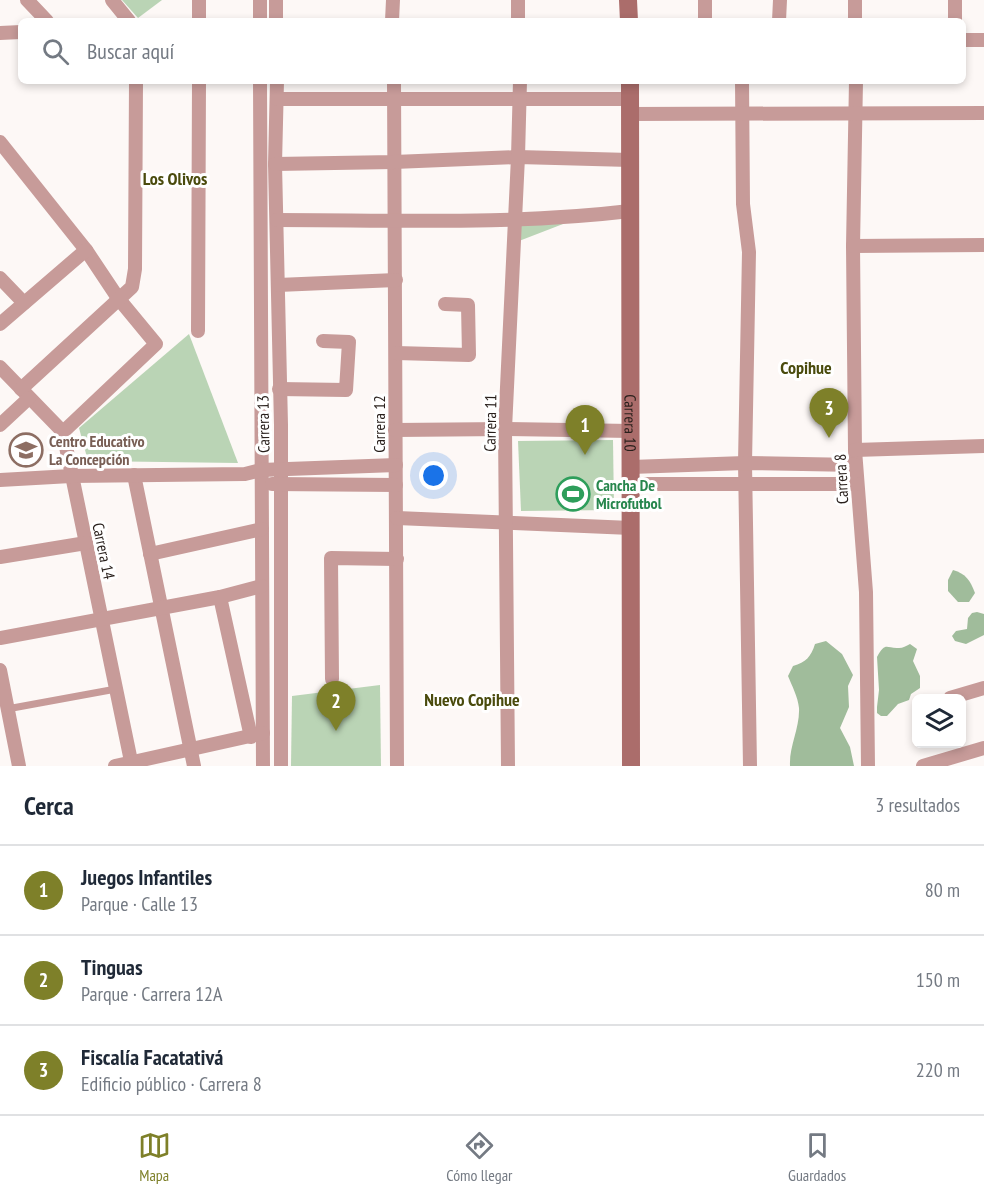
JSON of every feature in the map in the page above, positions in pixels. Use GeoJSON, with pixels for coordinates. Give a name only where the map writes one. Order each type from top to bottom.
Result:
{"type":"FeatureCollection","features":[{"type":"Feature","properties":{"kind":"street"},"geometry":{"type":"LineString","coordinates":[[27,0],[44,18]]}},
{"type":"Feature","properties":{"kind":"street"},"geometry":{"type":"LineString","coordinates":[[112,0],[127,18]]}},
{"type":"Feature","properties":{"kind":"street"},"geometry":{"type":"LineString","coordinates":[[199,0],[199,18]]}},
{"type":"Feature","properties":{"kind":"street"},"geometry":{"type":"LineString","coordinates":[[260,0],[260,18]]}},
{"type":"Feature","properties":{"kind":"street"},"geometry":{"type":"LineString","coordinates":[[276,0],[276,18]]}},
{"type":"Feature","properties":{"kind":"street"},"geometry":{"type":"LineString","coordinates":[[392,18],[393,0]]}},
{"type":"Feature","properties":{"kind":"street"},"geometry":{"type":"LineString","coordinates":[[518,0],[518,18]]}},
{"type":"Feature","properties":{"kind":"street"},"geometry":{"type":"LineString","coordinates":[[628,0],[629,18]]}},
{"type":"Feature","properties":{"kind":"street"},"geometry":{"type":"LineString","coordinates":[[705,0],[705,18]]}},
{"type":"Feature","properties":{"kind":"street"},"geometry":{"type":"LineString","coordinates":[[779,18],[780,0]]}},
{"type":"Feature","properties":{"kind":"street"},"geometry":{"type":"LineString","coordinates":[[855,0],[855,18]]}},
{"type":"Feature","properties":{"kind":"street"},"geometry":{"type":"LineString","coordinates":[[955,0],[955,18]]}},
{"type":"Feature","properties":{"kind":"street"},"geometry":{"type":"LineString","coordinates":[[0,33],[18,32]]}},
{"type":"Feature","properties":{"kind":"street"},"geometry":{"type":"LineString","coordinates":[[966,40],[984,40]]}},
{"type":"Feature","properties":{"kind":"street"},"geometry":{"type":"LineString","coordinates":[[0,424],[25,393],[118,298],[132,287],[135,269],[136,84]]}},
{"type":"Feature","properties":{"kind":"street"},"geometry":{"type":"LineString","coordinates":[[198,331],[199,84]]}},
{"type":"Feature","properties":{"kind":"street","name":"Carrera 13"},"geometry":{"type":"LineString","coordinates":[[257,735],[262,586],[260,84]]}},
{"type":"Feature","properties":{"kind":"street","name":"Carrera 13"},"geometry":{"type":"LineString","coordinates":[[277,84],[275,164],[280,469],[281,766]]}},
{"type":"Feature","properties":{"kind":"street","name":"Carrera 12"},"geometry":{"type":"LineString","coordinates":[[394,84],[397,766]]}},
{"type":"Feature","properties":{"kind":"street","name":"Carrera 11"},"geometry":{"type":"LineString","coordinates":[[508,766],[505,429],[520,84]]}},
{"type":"Feature","properties":{"kind":"street"},"geometry":{"type":"LineString","coordinates":[[742,84],[743,204],[749,252],[745,483],[750,766]]}},
{"type":"Feature","properties":{"kind":"street","name":"Carrera 8"},"geometry":{"type":"LineString","coordinates":[[856,84],[855,450],[866,592],[868,766]]}},
{"type":"Feature","properties":{"kind":"street"},"geometry":{"type":"LineString","coordinates":[[277,99],[630,98],[742,113],[856,115],[984,113]]}},
{"type":"Feature","properties":{"kind":"street","name":"Carrera 10"},"geometry":{"type":"LineString","coordinates":[[630,98],[631,766]]}},
{"type":"Feature","properties":{"kind":"street"},"geometry":{"type":"LineString","coordinates":[[0,142],[86,250],[118,298],[156,344],[63,432],[0,367]]}},
{"type":"Feature","properties":{"kind":"street"},"geometry":{"type":"LineString","coordinates":[[275,164],[518,157],[630,160]]}},
{"type":"Feature","properties":{"kind":"street"},"geometry":{"type":"LineString","coordinates":[[277,220],[514,219],[584,217],[630,211]]}},
{"type":"Feature","properties":{"kind":"street"},"geometry":{"type":"LineString","coordinates":[[854,246],[984,246]]}},
{"type":"Feature","properties":{"kind":"street"},"geometry":{"type":"LineString","coordinates":[[0,324],[86,250]]}},
{"type":"Feature","properties":{"kind":"street"},"geometry":{"type":"LineString","coordinates":[[0,278],[24,303]]}},
{"type":"Feature","properties":{"kind":"street"},"geometry":{"type":"LineString","coordinates":[[278,285],[396,280]]}},
{"type":"Feature","properties":{"kind":"street"},"geometry":{"type":"LineString","coordinates":[[396,353],[469,355],[468,305],[445,304]]}},
{"type":"Feature","properties":{"kind":"street"},"geometry":{"type":"LineString","coordinates":[[279,389],[346,390],[349,342],[323,341]]}},
{"type":"Feature","properties":{"kind":"street"},"geometry":{"type":"LineString","coordinates":[[395,430],[631,431]]}},
{"type":"Feature","properties":{"kind":"street","name":"Carrera 14"},"geometry":{"type":"LineString","coordinates":[[63,432],[131,765]]}},
{"type":"Feature","properties":{"kind":"street"},"geometry":{"type":"LineString","coordinates":[[855,450],[984,446]]}},
{"type":"Feature","properties":{"kind":"street"},"geometry":{"type":"LineString","coordinates":[[631,476],[745,463],[856,465]]}},
{"type":"Feature","properties":{"kind":"street"},"geometry":{"type":"LineString","coordinates":[[262,476],[280,469],[396,465]]}},
{"type":"Feature","properties":{"kind":"street"},"geometry":{"type":"LineString","coordinates":[[0,480],[71,476],[244,474],[262,476],[279,485],[396,485]]}},
{"type":"Feature","properties":{"kind":"street"},"geometry":{"type":"LineString","coordinates":[[134,475],[194,766]]}},
{"type":"Feature","properties":{"kind":"street"},"geometry":{"type":"LineString","coordinates":[[631,476],[745,483],[857,484]]}},
{"type":"Feature","properties":{"kind":"street"},"geometry":{"type":"LineString","coordinates":[[397,518],[631,528]]}},
{"type":"Feature","properties":{"kind":"street"},"geometry":{"type":"LineString","coordinates":[[150,554],[262,529]]}},
{"type":"Feature","properties":{"kind":"street"},"geometry":{"type":"LineString","coordinates":[[0,557],[86,543]]}},
{"type":"Feature","properties":{"kind":"street"},"geometry":{"type":"LineString","coordinates":[[332,679],[331,558],[397,560]]}},
{"type":"Feature","properties":{"kind":"street"},"geometry":{"type":"LineString","coordinates":[[0,638],[220,597],[262,586]]}},
{"type":"Feature","properties":{"kind":"street","name":"Carrera 13"},"geometry":{"type":"LineString","coordinates":[[220,597],[257,735],[263,766]]}},
{"type":"Feature","properties":{"kind":"street"},"geometry":{"type":"LineString","coordinates":[[0,670],[19,766]]}},
{"type":"Feature","properties":{"kind":"street"},"geometry":{"type":"LineString","coordinates":[[964,694],[984,688]]}},
{"type":"Feature","properties":{"kind":"street"},"geometry":{"type":"LineString","coordinates":[[115,766],[131,765],[257,735]]}},
{"type":"Feature","properties":{"kind":"street"},"geometry":{"type":"LineString","coordinates":[[923,766],[984,748]]}},
{"type":"Feature","properties":{"kind":"lane"},"geometry":{"type":"LineString","coordinates":[[7,709],[116,689]]}},
{"type":"Feature","properties":{"kind":"green space"},"geometry":{"type":"Polygon","coordinates":[[[122,0],[162,0],[138,18],[122,0]]]}},
{"type":"Feature","properties":{"kind":"green space"},"geometry":{"type":"Polygon","coordinates":[[[519,223],[563,224],[519,241],[519,223]]]}},
{"type":"Feature","properties":{"kind":"green space"},"geometry":{"type":"Polygon","coordinates":[[[189,334],[238,463],[88,461],[79,428],[189,334]]]}},
{"type":"Feature","properties":{"kind":"green space"},"geometry":{"type":"Polygon","coordinates":[[[613,440],[614,510],[521,511],[518,441],[613,440]]]}},
{"type":"Feature","properties":{"kind":"green space"},"geometry":{"type":"Polygon","coordinates":[[[953,570],[961,573],[971,584],[975,593],[969,602],[958,602],[948,591],[948,580],[953,570]]]}},
{"type":"Feature","properties":{"kind":"green space"},"geometry":{"type":"Polygon","coordinates":[[[972,613],[984,614],[984,635],[966,644],[955,641],[952,636],[956,631],[967,629],[968,618],[972,613]]]}},
{"type":"Feature","properties":{"kind":"green space"},"geometry":{"type":"Polygon","coordinates":[[[826,641],[842,654],[853,675],[848,686],[849,707],[840,728],[850,747],[854,766],[790,766],[799,708],[788,676],[793,666],[810,656],[815,644],[826,641]]]}},
{"type":"Feature","properties":{"kind":"green space"},"geometry":{"type":"Polygon","coordinates":[[[910,644],[917,649],[913,661],[920,676],[920,688],[911,694],[909,700],[898,704],[887,716],[881,716],[877,713],[879,690],[877,657],[884,647],[900,648],[910,644]]]}},
{"type":"Feature","properties":{"kind":"green space"},"geometry":{"type":"Polygon","coordinates":[[[380,685],[381,766],[291,766],[292,696],[380,685]]]}},
{"type":"Feature","properties":{"kind":"place","name":"Fiscalía Facatativá"},"geometry":{"type":"Point","coordinates":[829,438]}},
{"type":"Feature","properties":{"kind":"place","name":"Centro Educativo La Concepción"},"geometry":{"type":"Point","coordinates":[26,450]}},
{"type":"Feature","properties":{"kind":"place","name":"Juegos Infantiles"},"geometry":{"type":"Point","coordinates":[585,455]}},
{"type":"Feature","properties":{"kind":"place","name":"Cancha De Microfutbol"},"geometry":{"type":"Point","coordinates":[573,494]}},
{"type":"Feature","properties":{"kind":"place","name":"Tinguas"},"geometry":{"type":"Point","coordinates":[336,731]}},
{"type":"Feature","properties":{"kind":"district","name":"Los Olivos"},"geometry":{"type":"Point","coordinates":[175,178]}},
{"type":"Feature","properties":{"kind":"district","name":"Copihue"},"geometry":{"type":"Point","coordinates":[806,367]}},
{"type":"Feature","properties":{"kind":"district","name":"Nuevo Copihue"},"geometry":{"type":"Point","coordinates":[472,699]}}]}
